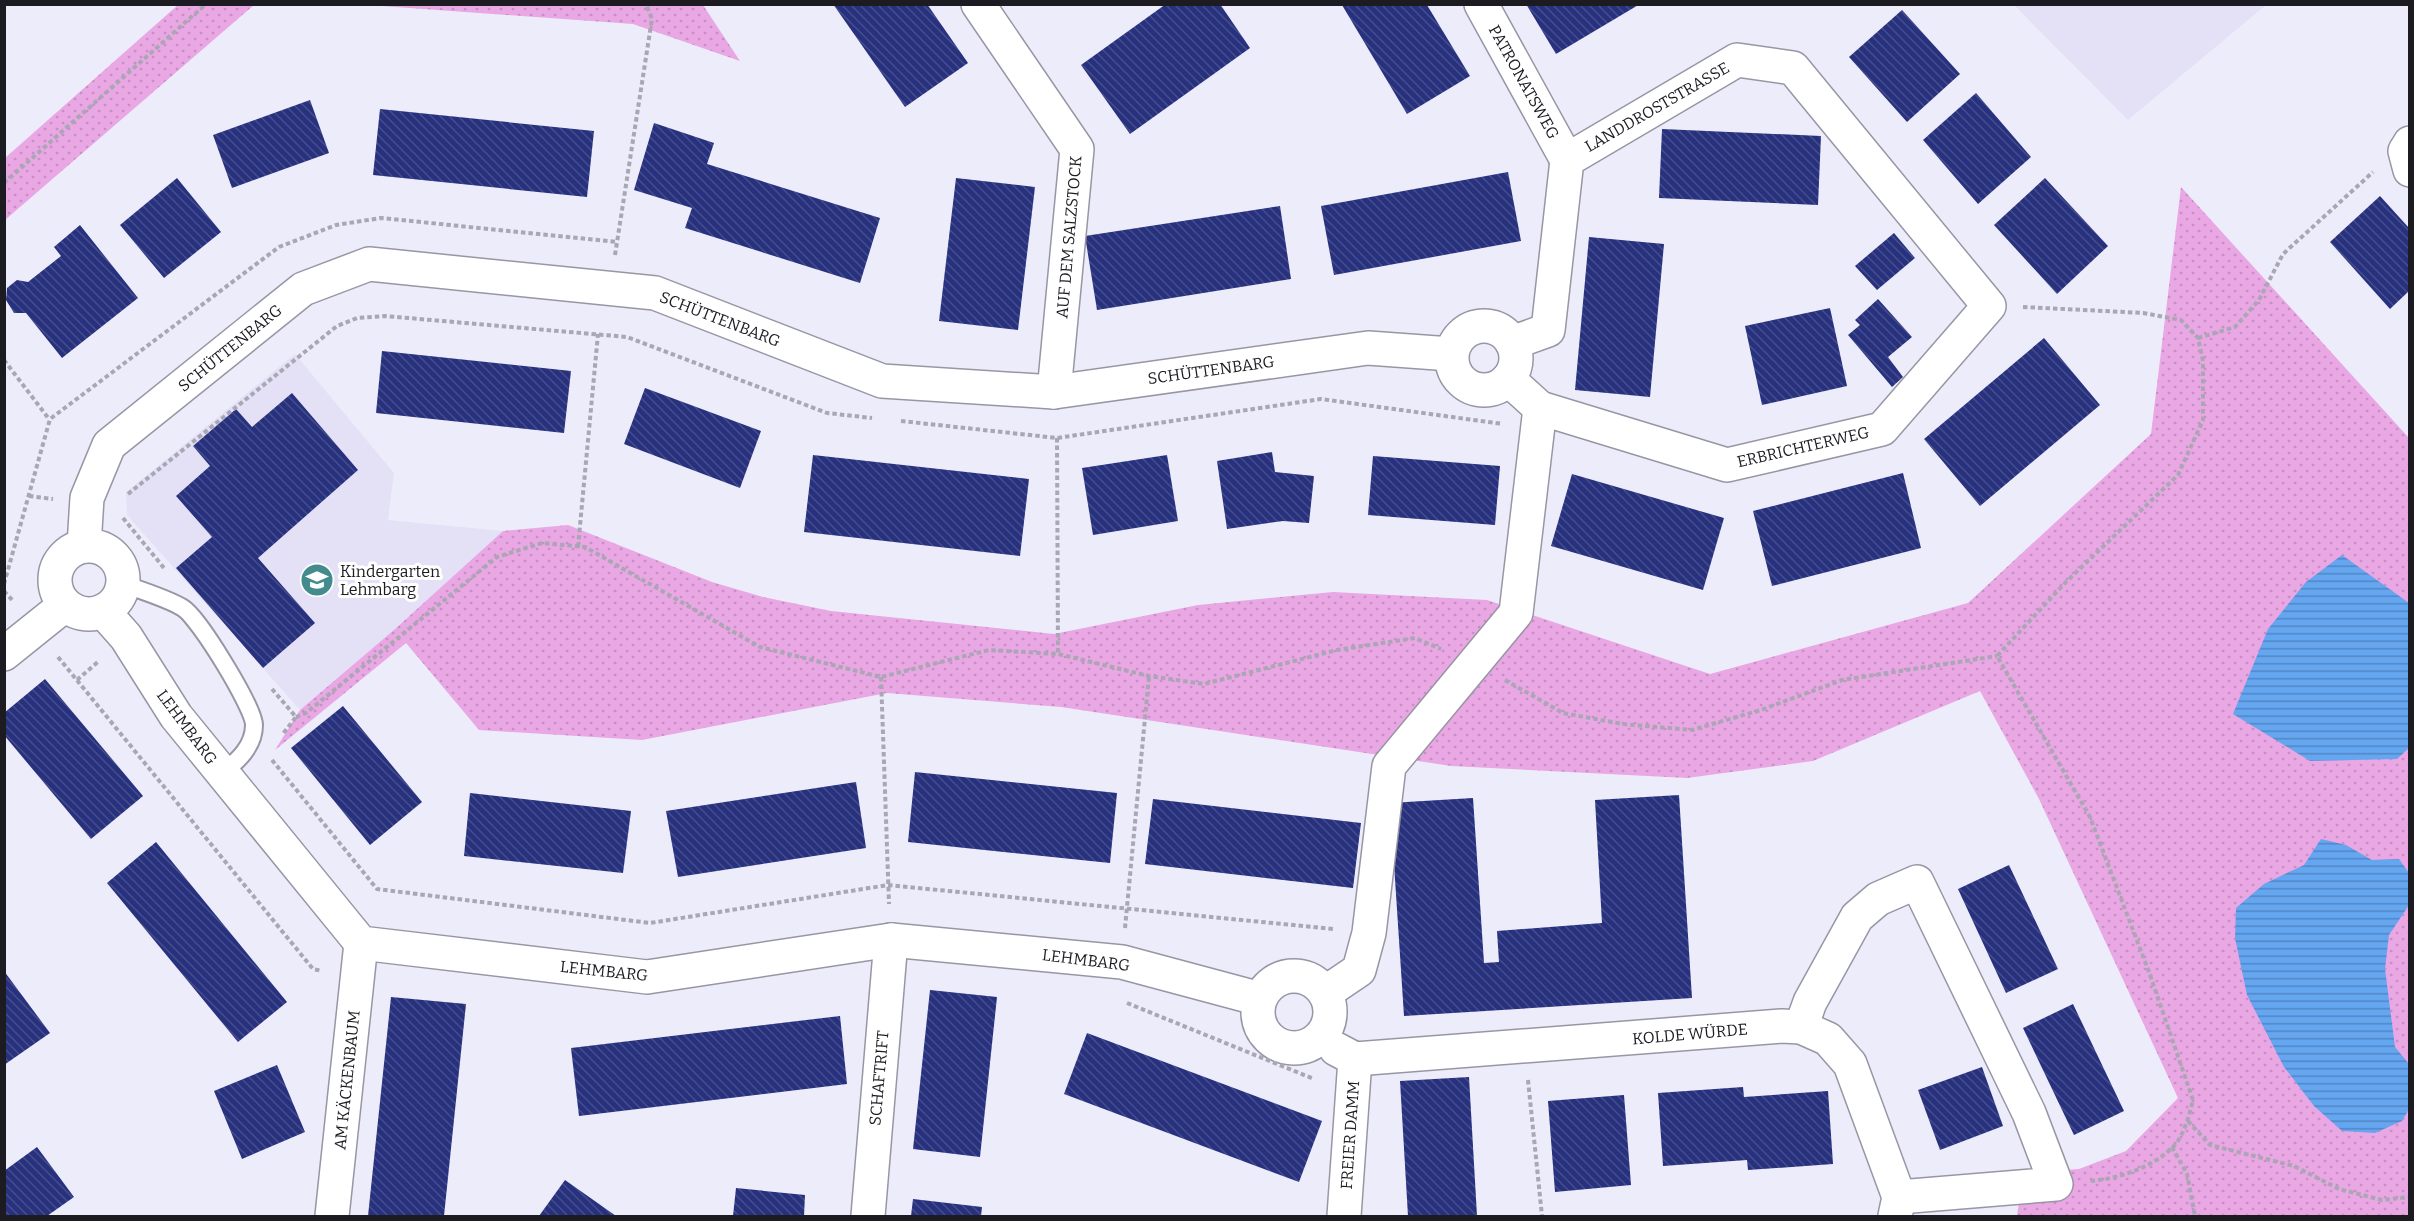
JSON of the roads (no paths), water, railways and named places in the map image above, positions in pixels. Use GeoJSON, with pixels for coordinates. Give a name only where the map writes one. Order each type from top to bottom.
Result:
{"type":"FeatureCollection","features":[{"type":"Feature","properties":{"kind":"street","name":"AUF DEM SALZSTOCK"},"geometry":{"type":"LineString","coordinates":[[978,4],[1077,149],[1054,392]]}},
{"type":"Feature","properties":{"kind":"street","name":"PATRONATSWEG"},"geometry":{"type":"LineString","coordinates":[[1480,4],[1567,160]]}},
{"type":"Feature","properties":{"kind":"street","name":"LANDDROSTSTRASSE"},"geometry":{"type":"LineString","coordinates":[[1512,343],[1548,330],[1567,160],[1737,60],[1793,68],[1989,306]]}},
{"type":"Feature","properties":{"kind":"street","name":"SCHÜTTENBARG"},"geometry":{"type":"LineString","coordinates":[[84,546],[87,498],[109,445],[303,289],[369,264],[655,293],[882,381],[1054,392],[1368,348],[1451,354]]}},
{"type":"Feature","properties":{"kind":"street","name":"ERBRICHTERWEG"},"geometry":{"type":"LineString","coordinates":[[1508,379],[1540,408],[1728,465],[1882,429],[1989,306]]}},
{"type":"Feature","properties":{"kind":"street"},"geometry":{"type":"LineString","coordinates":[[1484,326],[1495,328],[1505,334],[1512,343],[1516,355],[1515,368],[1508,379],[1491,390],[1471,388],[1455,374],[1451,354],[1455,343],[1462,334],[1472,328],[1484,326]]}},
{"type":"Feature","properties":{"kind":"street"},"geometry":{"type":"LineString","coordinates":[[1325,993],[1359,970],[1370,933],[1389,766],[1516,613],[1540,408]]}},
{"type":"Feature","properties":{"kind":"street"},"geometry":{"type":"LineString","coordinates":[[84,546],[97,546],[117,560],[122,571],[123,584],[120,595],[113,605],[90,615],[76,613],[65,605],[57,595],[54,582],[56,569],[62,558],[72,550],[84,546]]}},
{"type":"Feature","properties":{"kind":"street"},"geometry":{"type":"LineString","coordinates":[[4,654],[65,605]]}},
{"type":"Feature","properties":{"kind":"street","name":"LEHMBARG"},"geometry":{"type":"LineString","coordinates":[[103,611],[126,637],[176,717],[361,943],[647,977],[891,940],[1122,962],[1260,999]]}},
{"type":"Feature","properties":{"kind":"street"},"geometry":{"type":"LineString","coordinates":[[1801,1028],[1810,1002],[1857,917],[1878,899],[1917,882],[2029,1113],[2056,1184],[1897,1207]]}},
{"type":"Feature","properties":{"kind":"street","name":"SCHAFTRIFT"},"geometry":{"type":"LineString","coordinates":[[868,1216],[891,940]]}},
{"type":"Feature","properties":{"kind":"street","name":"AM KÄCKENBAUM"},"geometry":{"type":"LineString","coordinates":[[332,1216],[361,943]]}},
{"type":"Feature","properties":{"kind":"street"},"geometry":{"type":"LineString","coordinates":[[1290,975],[1304,977],[1316,983],[1325,993],[1330,1005],[1330,1017],[1327,1029],[1319,1040],[1305,1047],[1288,1049],[1273,1042],[1262,1031],[1257,1015],[1260,999],[1267,988],[1278,980],[1290,975]]}},
{"type":"Feature","properties":{"kind":"street","name":"KOLDE WÜRDE"},"geometry":{"type":"LineString","coordinates":[[1355,1059],[1782,1026],[1801,1028],[1828,1039],[1850,1064],[1897,1207]]}},
{"type":"Feature","properties":{"kind":"street","name":"FREIER DAMM"},"geometry":{"type":"LineString","coordinates":[[1319,1040],[1355,1059],[1344,1216]]}},
{"type":"Feature","properties":{"kind":"lane"},"geometry":{"type":"LineString","coordinates":[[123,584],[184,608],[198,624],[248,705],[254,724],[250,745],[222,773]]}},
{"type":"Feature","properties":{"kind":"water"},"geometry":{"type":"Polygon","coordinates":[[[2342,555],[2409,603],[2409,748],[2397,759],[2310,761],[2233,714],[2268,629],[2306,582],[2342,555]]]}},
{"type":"Feature","properties":{"kind":"water"},"geometry":{"type":"Polygon","coordinates":[[[2321,839],[2346,845],[2372,860],[2399,859],[2409,873],[2409,905],[2389,935],[2385,969],[2395,1047],[2409,1064],[2409,1109],[2402,1121],[2375,1133],[2342,1131],[2314,1106],[2284,1067],[2247,995],[2235,938],[2236,908],[2264,884],[2304,865],[2321,839]]]}},
{"type":"Feature","properties":{"kind":"place","name":"Kindergarten Lehmbarg"},"geometry":{"type":"Point","coordinates":[317,580]}}]}
